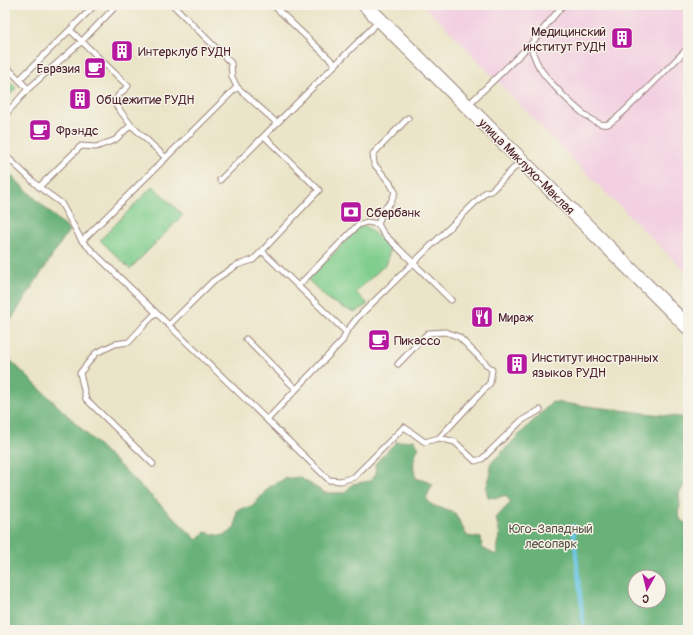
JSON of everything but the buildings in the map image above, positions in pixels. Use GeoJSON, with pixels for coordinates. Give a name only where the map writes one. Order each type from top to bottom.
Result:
{"type":"FeatureCollection","features":[{"type":"Feature","properties":{"kind":"main road","name":"улица Миклухо-Маклая"},"geometry":{"type":"LineString","coordinates":[[365,5],[688,327]]}},
{"type":"Feature","properties":{"kind":"lane"},"geometry":{"type":"LineString","coordinates":[[19,80],[95,5]]}},
{"type":"Feature","properties":{"kind":"lane"},"geometry":{"type":"LineString","coordinates":[[5,115],[28,89],[82,41],[117,5]]}},
{"type":"Feature","properties":{"kind":"lane"},"geometry":{"type":"LineString","coordinates":[[172,5],[231,63],[232,77],[237,87],[277,123]]}},
{"type":"Feature","properties":{"kind":"lane"},"geometry":{"type":"LineString","coordinates":[[273,5],[335,64]]}},
{"type":"Feature","properties":{"kind":"lane"},"geometry":{"type":"LineString","coordinates":[[467,106],[530,45],[563,5]]}},
{"type":"Feature","properties":{"kind":"lane"},"geometry":{"type":"LineString","coordinates":[[220,180],[380,20]]}},
{"type":"Feature","properties":{"kind":"lane"},"geometry":{"type":"LineString","coordinates":[[70,30],[128,86],[118,96],[115,104],[131,125],[166,158]]}},
{"type":"Feature","properties":{"kind":"lane"},"geometry":{"type":"LineString","coordinates":[[530,45],[540,69],[549,82],[581,112],[597,123],[603,124],[608,124],[626,110],[688,48]]}},
{"type":"Feature","properties":{"kind":"lane"},"geometry":{"type":"LineString","coordinates":[[5,66],[28,89]]}},
{"type":"Feature","properties":{"kind":"lane"},"geometry":{"type":"LineString","coordinates":[[82,241],[237,87]]}},
{"type":"Feature","properties":{"kind":"lane"},"geometry":{"type":"LineString","coordinates":[[408,118],[373,154],[374,164],[390,183],[395,192],[391,202],[383,210],[378,224],[383,233],[451,300]]}},
{"type":"Feature","properties":{"kind":"lane"},"geometry":{"type":"LineString","coordinates":[[39,187],[81,146],[96,147],[115,140],[131,125]]}},
{"type":"Feature","properties":{"kind":"lane"},"geometry":{"type":"LineString","coordinates":[[169,325],[213,281],[237,265],[254,260],[319,190],[264,136]]}},
{"type":"Feature","properties":{"kind":"lane"},"geometry":{"type":"LineString","coordinates":[[5,155],[39,187],[61,203],[82,241],[329,480],[341,480],[354,477],[404,426],[426,442],[439,438],[490,383],[492,370],[459,337],[446,332],[428,333],[398,364]]}},
{"type":"Feature","properties":{"kind":"lane"},"geometry":{"type":"LineString","coordinates":[[267,420],[343,340],[346,332],[357,318],[486,192],[491,191],[521,160]]}},
{"type":"Feature","properties":{"kind":"lane"},"geometry":{"type":"LineString","coordinates":[[298,286],[358,225],[367,222],[378,224]]}},
{"type":"Feature","properties":{"kind":"lane"},"geometry":{"type":"LineString","coordinates":[[262,250],[346,332]]}},
{"type":"Feature","properties":{"kind":"lane"},"geometry":{"type":"LineString","coordinates":[[153,464],[86,399],[80,373],[96,353],[115,344],[129,342],[156,313]]}},
{"type":"Feature","properties":{"kind":"lane"},"geometry":{"type":"LineString","coordinates":[[246,338],[296,389]]}},
{"type":"Feature","properties":{"kind":"lane"},"geometry":{"type":"LineString","coordinates":[[439,438],[455,442],[475,461],[482,459],[521,421],[540,410]]}},
{"type":"Feature","properties":{"kind":"shaded area"},"geometry":{"type":"Polygon","coordinates":[[[422,5],[688,5],[688,274],[558,145],[447,28],[422,5]]]}},
{"type":"Feature","properties":{"kind":"green space"},"geometry":{"type":"Polygon","coordinates":[[[5,77],[16,88],[5,100],[5,77]]]}},
{"type":"Feature","properties":{"kind":"green space"},"geometry":{"type":"Polygon","coordinates":[[[5,170],[69,230],[5,329],[5,170]]]}},
{"type":"Feature","properties":{"kind":"green space"},"geometry":{"type":"Polygon","coordinates":[[[153,186],[183,215],[130,269],[100,240],[153,186]]]}},
{"type":"Feature","properties":{"kind":"green space"},"geometry":{"type":"Polygon","coordinates":[[[366,226],[390,248],[387,263],[356,292],[368,304],[356,312],[346,309],[329,300],[308,280],[359,227],[366,226]]]}},
{"type":"Feature","properties":{"kind":"green space","name":"Юго-Западный лесопарк"},"geometry":{"type":"Polygon","coordinates":[[[5,355],[197,540],[205,532],[221,536],[229,533],[235,527],[237,510],[253,506],[268,488],[284,479],[299,477],[325,493],[344,493],[353,484],[370,481],[376,474],[375,464],[396,442],[414,440],[419,447],[415,455],[414,462],[416,478],[433,484],[426,498],[432,505],[455,513],[467,536],[481,538],[482,548],[496,555],[500,535],[496,518],[511,502],[505,495],[497,498],[488,497],[486,489],[491,473],[490,464],[552,402],[688,418],[688,481],[679,493],[680,506],[678,513],[681,521],[688,523],[688,630],[5,630],[5,355]]]}},
{"type":"Feature","properties":{"kind":"waterway"},"geometry":{"type":"LineString","coordinates":[[573,526],[584,630]]}},
{"type":"Feature","properties":{"kind":"place","name":"Медицинский институт РУДН"},"geometry":{"type":"Point","coordinates":[622,38]}},
{"type":"Feature","properties":{"kind":"place","name":"Интерклуб РУДН"},"geometry":{"type":"Point","coordinates":[122,51]}},
{"type":"Feature","properties":{"kind":"place","name":"Евразия"},"geometry":{"type":"Point","coordinates":[95,68]}},
{"type":"Feature","properties":{"kind":"place","name":"Общежитие РУДН"},"geometry":{"type":"Point","coordinates":[80,99]}},
{"type":"Feature","properties":{"kind":"place","name":"Фрэндс"},"geometry":{"type":"Point","coordinates":[40,130]}},
{"type":"Feature","properties":{"kind":"place","name":"Сбербанк"},"geometry":{"type":"Point","coordinates":[351,212]}},
{"type":"Feature","properties":{"kind":"place","name":"Мираж"},"geometry":{"type":"Point","coordinates":[482,317]}},
{"type":"Feature","properties":{"kind":"place","name":"Пикассо"},"geometry":{"type":"Point","coordinates":[379,340]}},
{"type":"Feature","properties":{"kind":"place","name":"Институт иностранных языков РУДН"},"geometry":{"type":"Point","coordinates":[517,364]}}]}
